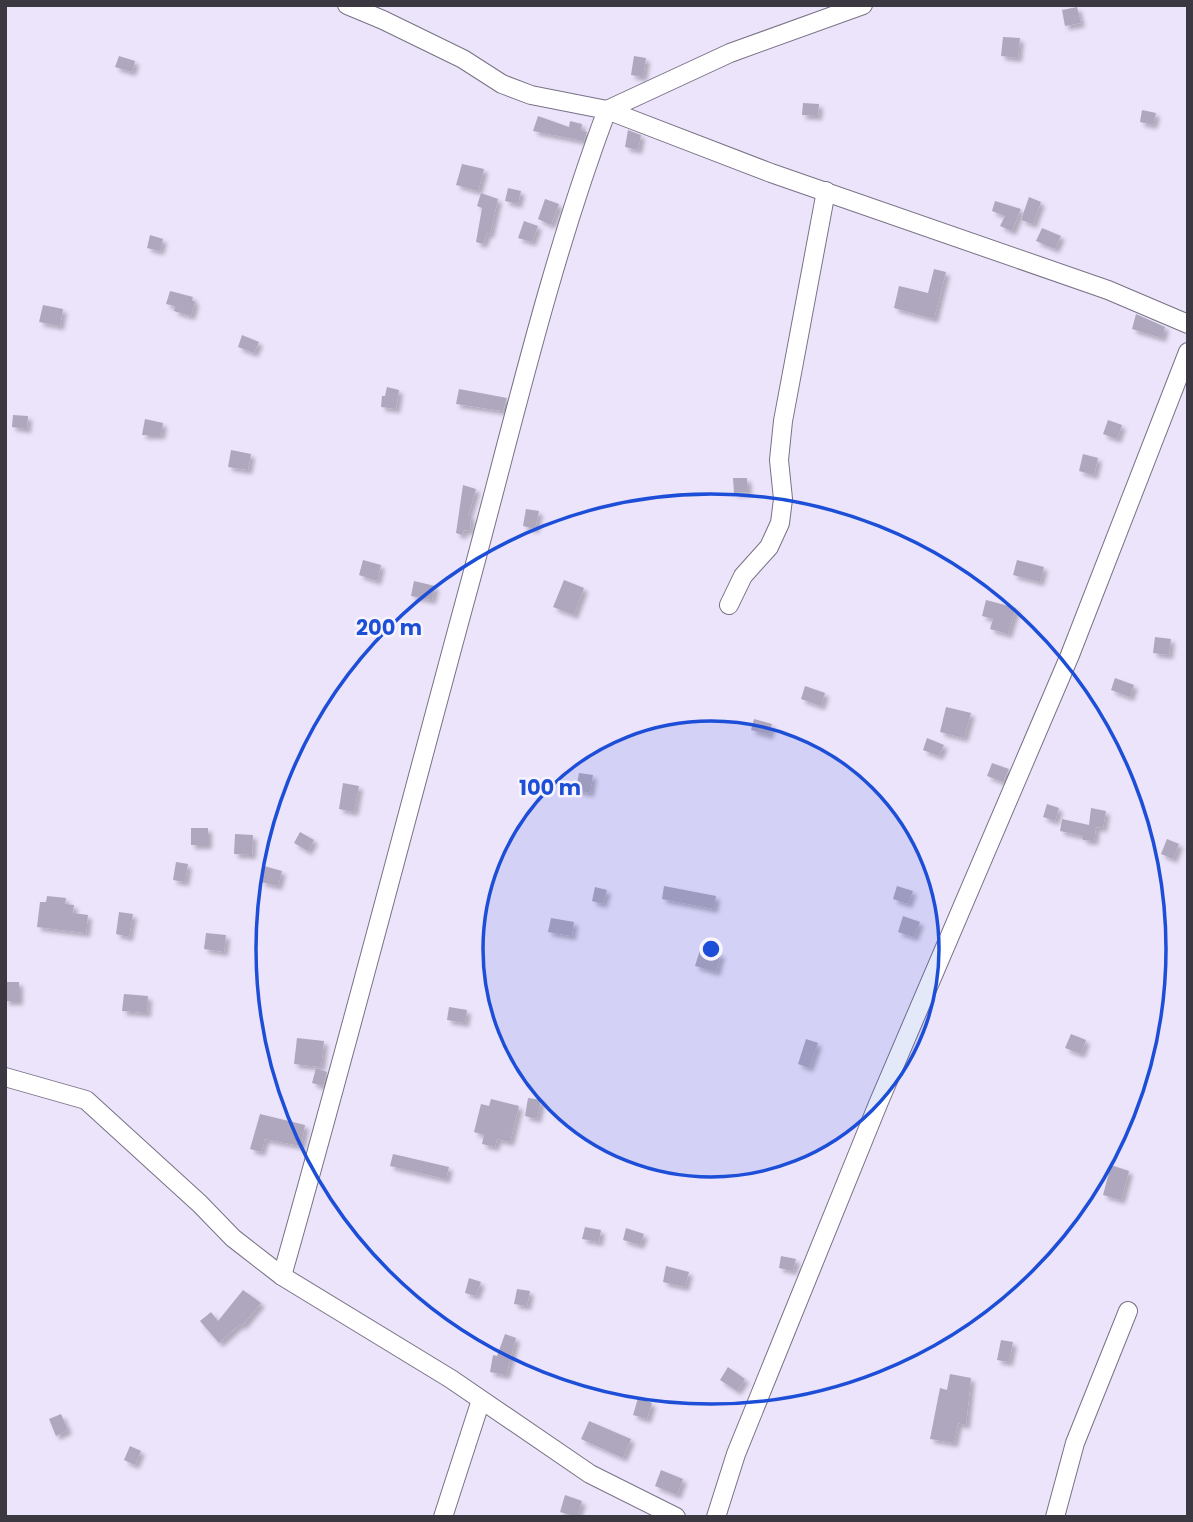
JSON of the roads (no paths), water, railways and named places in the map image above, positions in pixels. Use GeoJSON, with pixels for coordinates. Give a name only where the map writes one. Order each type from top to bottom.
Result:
{"type":"FeatureCollection","features":[{"type":"Feature","properties":{"kind":"street"},"geometry":{"type":"LineString","coordinates":[[347,5],[385,12],[502,83],[531,96],[607,110],[771,173],[1108,290],[1188,324]]}},
{"type":"Feature","properties":{"kind":"street"},"geometry":{"type":"LineString","coordinates":[[282,1276],[359,989],[398,860],[440,684],[547,293],[579,187],[607,110],[730,53],[863,5]]}},
{"type":"Feature","properties":{"kind":"street"},"geometry":{"type":"LineString","coordinates":[[729,604],[743,576],[769,547],[780,523],[783,499],[779,460],[783,421],[826,191]]}},
{"type":"Feature","properties":{"kind":"street"},"geometry":{"type":"LineString","coordinates":[[716,1517],[736,1454],[878,1104],[1070,655],[1188,352]]}},
{"type":"Feature","properties":{"kind":"street"},"geometry":{"type":"LineString","coordinates":[[5,1077],[71,1093],[96,1107],[233,1238],[282,1276],[481,1400],[598,1479],[676,1517]]}},
{"type":"Feature","properties":{"kind":"street"},"geometry":{"type":"LineString","coordinates":[[1055,1517],[1075,1443],[1128,1311]]}},
{"type":"Feature","properties":{"kind":"street"},"geometry":{"type":"LineString","coordinates":[[443,1517],[481,1400]]}}]}
